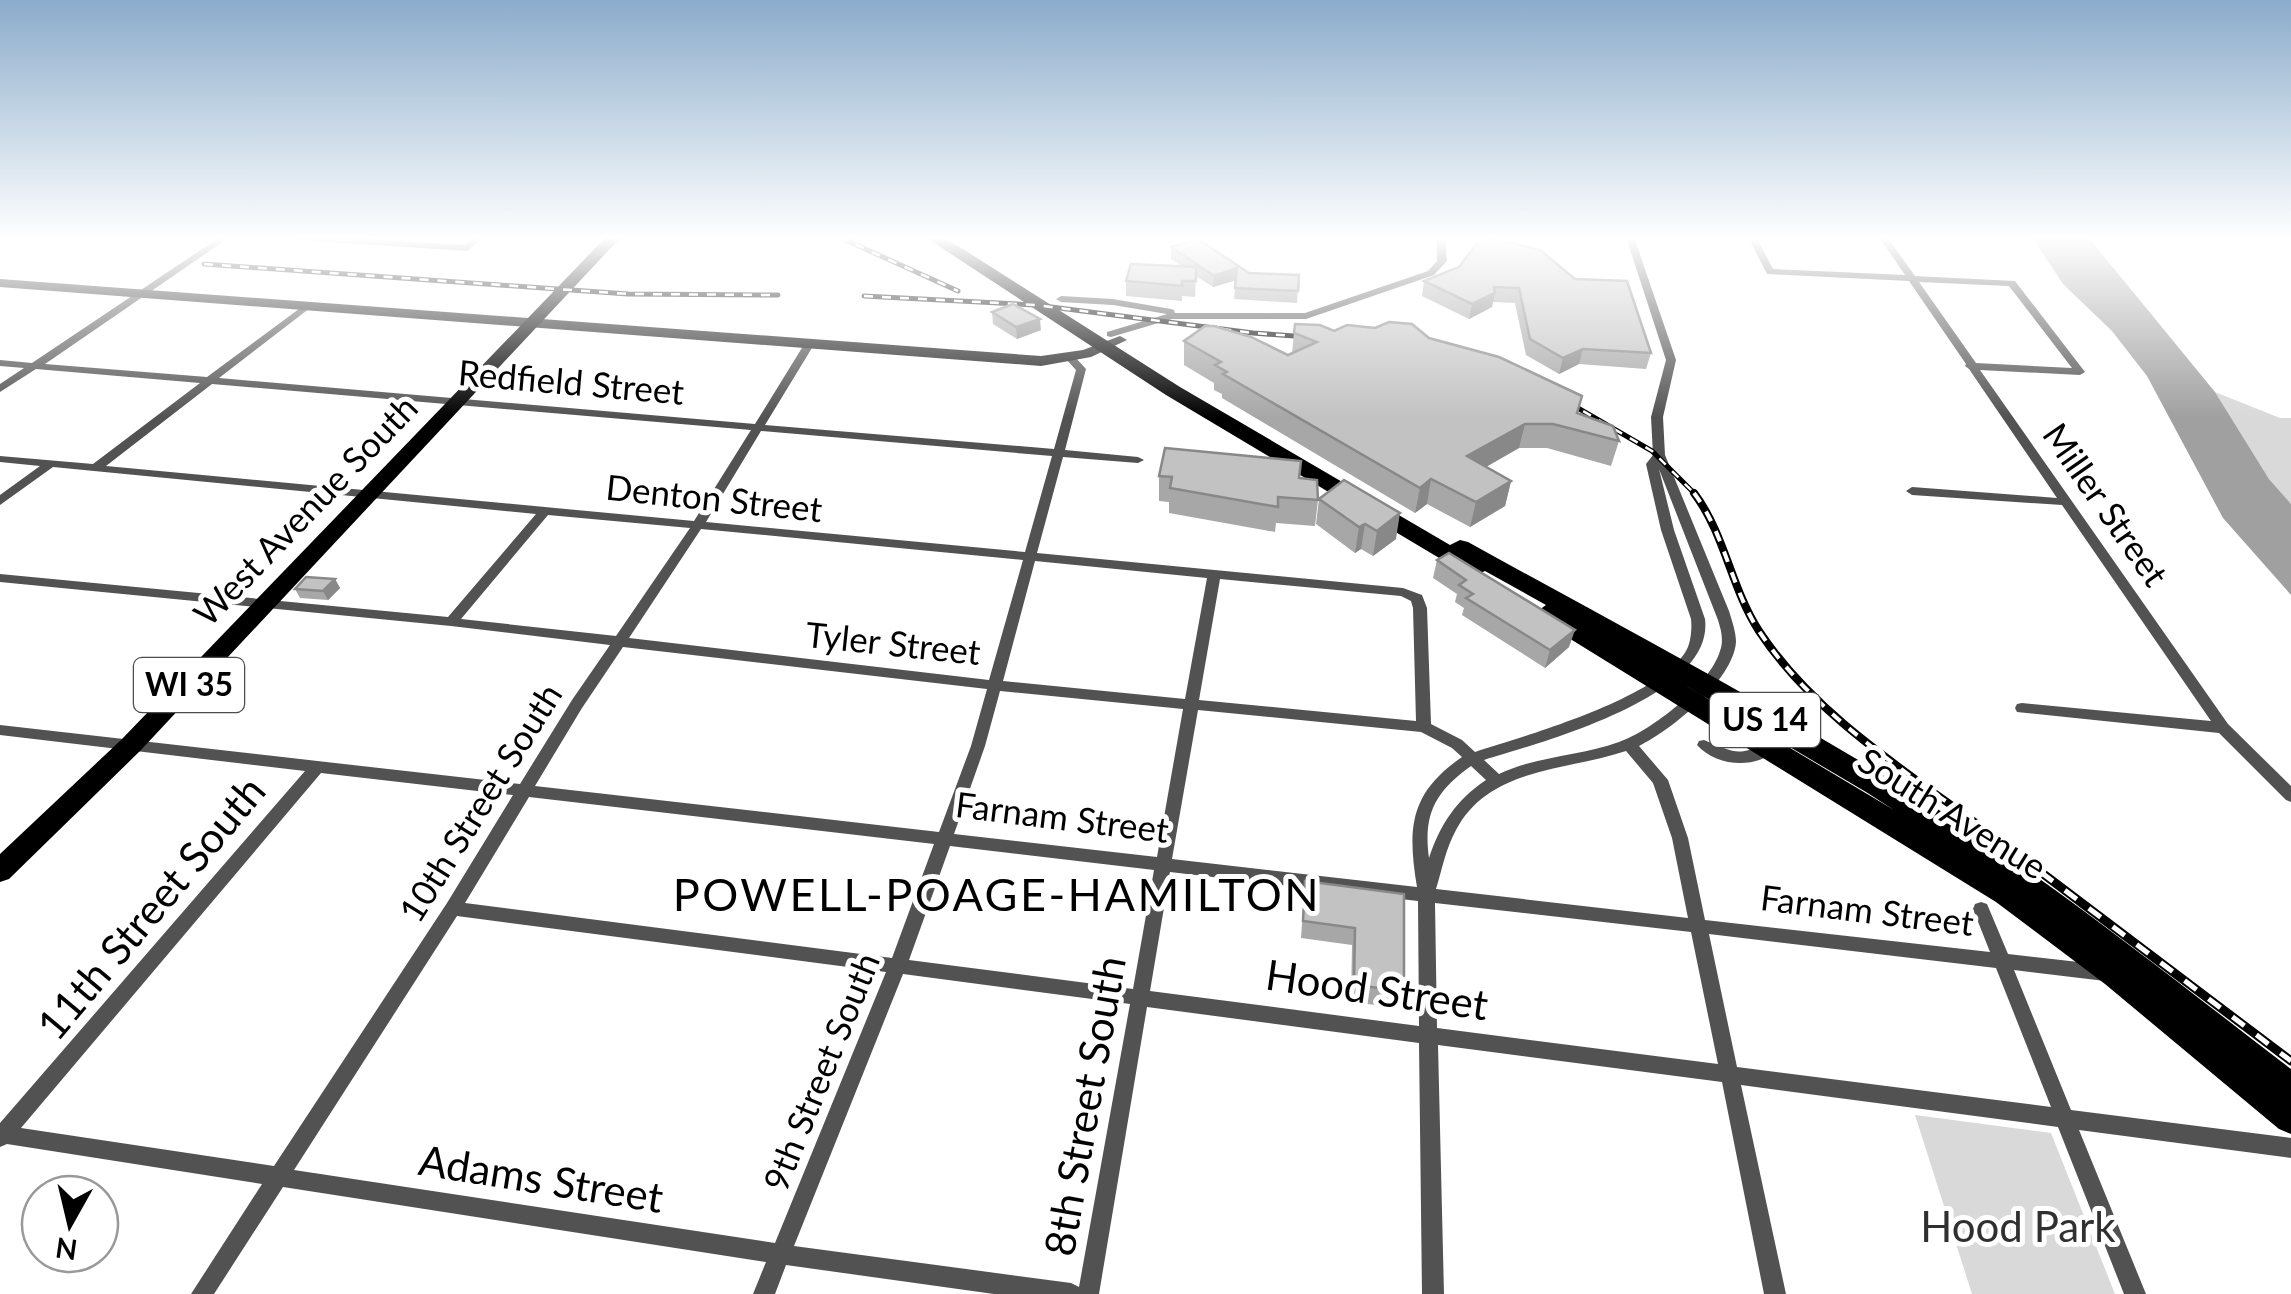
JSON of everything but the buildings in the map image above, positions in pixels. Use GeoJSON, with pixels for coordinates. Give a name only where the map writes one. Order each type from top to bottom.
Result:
{"type":"FeatureCollection","features":[{"type":"Feature","properties":{"kind":"highway","name":"South Avenue"},"geometry":{"type":"LineString","coordinates":[[1036,297],[1697,692],[1876,784],[2055,906],[2291,1090]]}},
{"type":"Feature","properties":{"kind":"highway","name":"South Avenue"},"geometry":{"type":"LineString","coordinates":[[1056,297],[1108,340]]}},
{"type":"Feature","properties":{"kind":"highway","name":"South Avenue"},"geometry":{"type":"LineString","coordinates":[[1697,692],[1771,748],[1947,854],[2116,974],[2291,1117]]}},
{"type":"Feature","properties":{"kind":"main road","name":"West Avenue South"},"geometry":{"type":"LineString","coordinates":[[0,871],[131,745],[557,297]]}},
{"type":"Feature","properties":{"kind":"street"},"geometry":{"type":"LineString","coordinates":[[0,389],[138,297]]}},
{"type":"Feature","properties":{"kind":"street"},"geometry":{"type":"LineString","coordinates":[[190,297],[1010,358],[1070,358],[1108,340]]}},
{"type":"Feature","properties":{"kind":"street"},"geometry":{"type":"LineString","coordinates":[[1061,300],[1113,302],[1196,316],[1286,318],[1324,312],[1366,297]]}},
{"type":"Feature","properties":{"kind":"street"},"geometry":{"type":"LineString","coordinates":[[1426,893],[1449,823],[1477,794],[1498,780],[1538,765],[1629,744],[1650,734],[1720,668],[1728,649],[1728,631],[1659,455],[1658,417],[1671,360],[1650,297]]}},
{"type":"Feature","properties":{"kind":"street","name":"Miller Street"},"geometry":{"type":"LineString","coordinates":[[1924,297],[2224,728],[2291,796]]}},
{"type":"Feature","properties":{"kind":"street"},"geometry":{"type":"LineString","coordinates":[[1970,366],[2080,372],[2023,297]]}},
{"type":"Feature","properties":{"kind":"street"},"geometry":{"type":"LineString","coordinates":[[96,468],[308,306]]}},
{"type":"Feature","properties":{"kind":"street"},"geometry":{"type":"LineString","coordinates":[[1010,358],[1108,340],[1196,316]]}},
{"type":"Feature","properties":{"kind":"street","name":"10th Street South"},"geometry":{"type":"LineString","coordinates":[[202,1294],[453,908],[617,643],[696,528],[810,343]]}},
{"type":"Feature","properties":{"kind":"street","name":"9th Street South"},"geometry":{"type":"LineString","coordinates":[[764,1294],[898,965],[978,746],[1080,369],[1070,358]]}},
{"type":"Feature","properties":{"kind":"street","name":"Redfield Street"},"geometry":{"type":"LineString","coordinates":[[0,363],[1138,460]]}},
{"type":"Feature","properties":{"kind":"street"},"geometry":{"type":"LineString","coordinates":[[1433,1294],[1426,893],[1416,841],[1420,814],[1456,768],[1472,758],[1601,716],[1669,675],[1693,653],[1700,626],[1656,492],[1652,464],[1659,455]]}},
{"type":"Feature","properties":{"kind":"street","name":"Denton Street"},"geometry":{"type":"LineString","coordinates":[[0,459],[696,528],[1403,592],[1420,603],[1424,727]]}},
{"type":"Feature","properties":{"kind":"street"},"geometry":{"type":"LineString","coordinates":[[0,501],[50,464]]}},
{"type":"Feature","properties":{"kind":"street"},"geometry":{"type":"LineString","coordinates":[[1912,491],[2068,502]]}},
{"type":"Feature","properties":{"kind":"street"},"geometry":{"type":"LineString","coordinates":[[451,622],[544,512]]}},
{"type":"Feature","properties":{"kind":"street","name":"8th Street South"},"geometry":{"type":"LineString","coordinates":[[1088,1294],[1214,575]]}},
{"type":"Feature","properties":{"kind":"street","name":"Tyler Street"},"geometry":{"type":"LineString","coordinates":[[0,578],[451,622],[993,685],[1424,727],[1444,736],[1498,780]]}},
{"type":"Feature","properties":{"kind":"street"},"geometry":{"type":"LineString","coordinates":[[2022,708],[2224,728]]}},
{"type":"Feature","properties":{"kind":"street","name":"Farnam Street"},"geometry":{"type":"LineString","coordinates":[[0,730],[2116,974]]}},
{"type":"Feature","properties":{"kind":"street"},"geometry":{"type":"LineString","coordinates":[[1629,744],[1660,780],[1670,805],[1699,924],[1775,1294]]}},
{"type":"Feature","properties":{"kind":"street"},"geometry":{"type":"LineString","coordinates":[[1704,746],[1717,754],[1746,760],[1771,748]]}},
{"type":"Feature","properties":{"kind":"street","name":"11th Street South"},"geometry":{"type":"LineString","coordinates":[[1,1136],[316,768]]}},
{"type":"Feature","properties":{"kind":"street","name":"Hood Street"},"geometry":{"type":"LineString","coordinates":[[453,908],[2291,1148]]}},
{"type":"Feature","properties":{"kind":"street"},"geometry":{"type":"LineString","coordinates":[[1981,908],[2135,1294]]}},
{"type":"Feature","properties":{"kind":"street","name":"Adams Street"},"geometry":{"type":"LineString","coordinates":[[1,1136],[1071,1294]]}},
{"type":"Feature","properties":{"kind":"green space"},"geometry":{"type":"Polygon","coordinates":[[[2215,392],[2280,418],[2291,418],[2291,504],[2269,479],[2215,392]]]}},
{"type":"Feature","properties":{"kind":"green space","name":"Hood Park"},"geometry":{"type":"Polygon","coordinates":[[[1915,1115],[2051,1133],[2115,1294],[1972,1294],[1915,1115]]]}},
{"type":"Feature","properties":{"kind":"shaded area"},"geometry":{"type":"Polygon","coordinates":[[[2077,297],[2137,297],[2215,392],[2269,479],[2291,504],[2291,595],[2223,518],[2147,376],[2112,331],[2077,297]]]}},
{"type":"Feature","properties":{"kind":"railway"},"geometry":{"type":"LineString","coordinates":[[891,297],[1036,305],[1322,338]]}},
{"type":"Feature","properties":{"kind":"railway"},"geometry":{"type":"LineString","coordinates":[[1552,393],[1652,451],[1694,493]]}},
{"type":"Feature","properties":{"kind":"railway"},"geometry":{"type":"LineString","coordinates":[[1694,493],[1713,526],[1749,614],[1782,663],[1868,744],[1996,838]]}},
{"type":"Feature","properties":{"kind":"railway"},"geometry":{"type":"LineString","coordinates":[[1993,836],[2291,1061]]}},
{"type":"Feature","properties":{"kind":"district","name":"POWELL-POAGE-HAMILTON"},"geometry":{"type":"Point","coordinates":[997,895]}}]}
